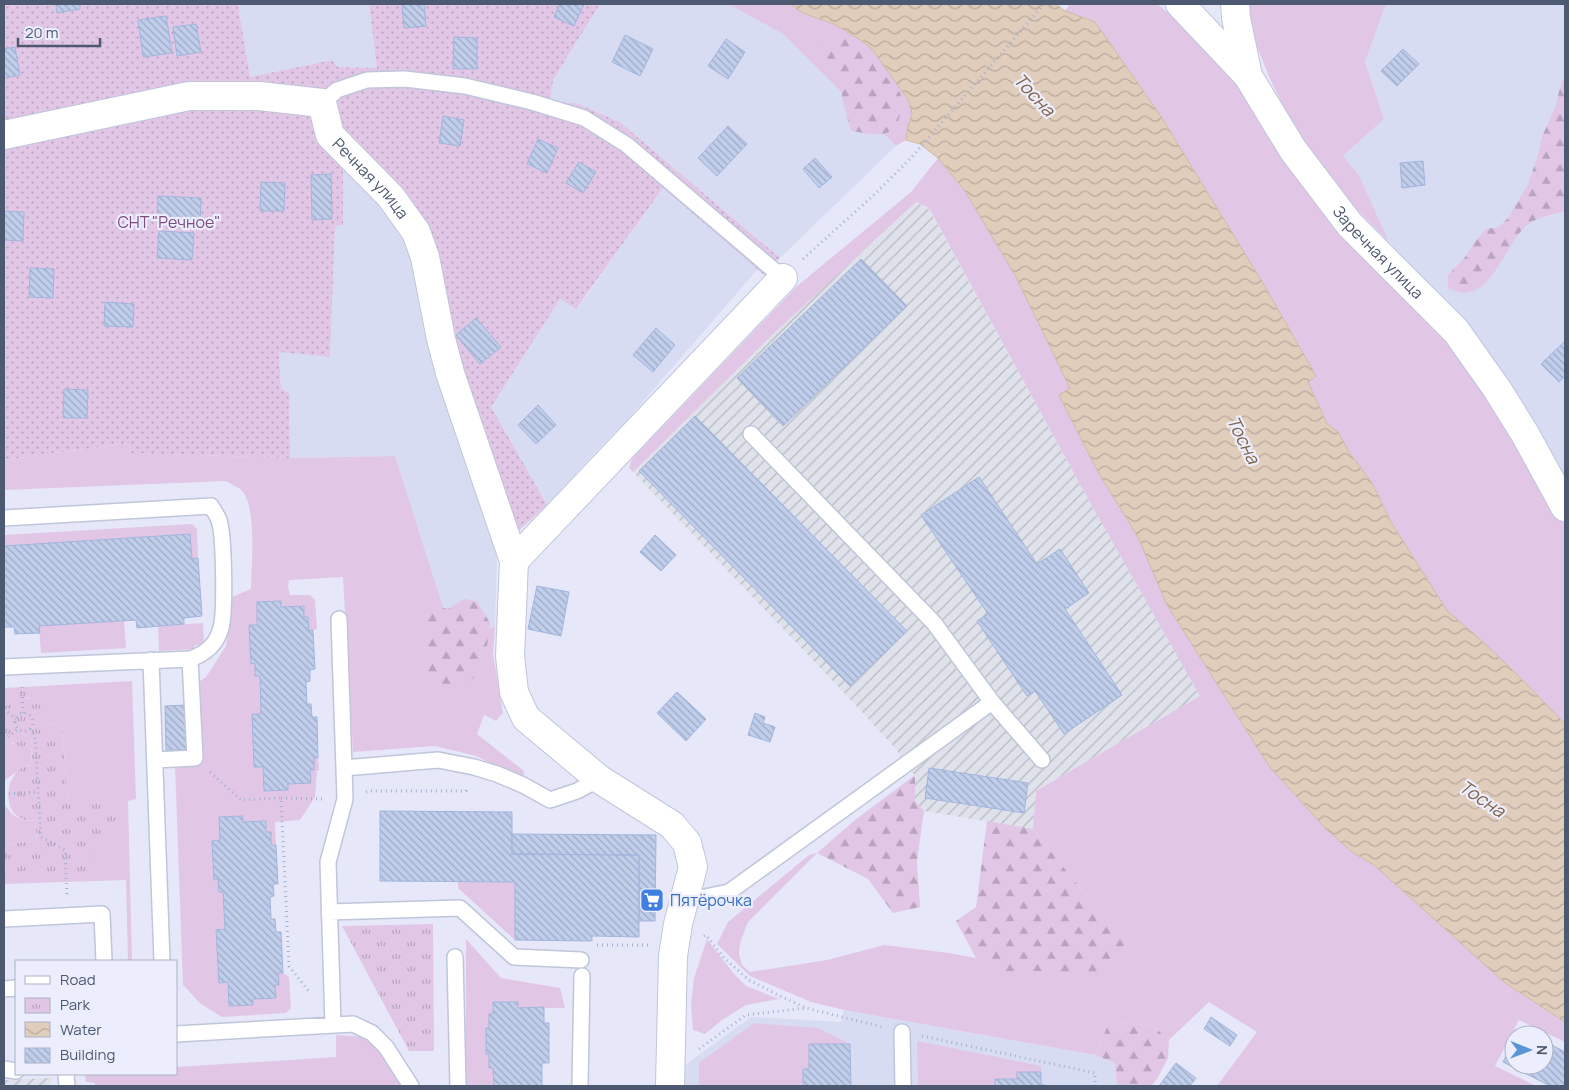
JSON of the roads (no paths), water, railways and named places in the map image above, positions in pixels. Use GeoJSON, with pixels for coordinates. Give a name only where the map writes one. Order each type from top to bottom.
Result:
{"type":"FeatureCollection","features":[{"type":"Feature","properties":{"kind":"street","name":"Заречная улица"},"geometry":{"type":"LineString","coordinates":[[1180,4],[1248,76],[1293,150],[1350,225],[1456,331],[1497,389],[1520,426],[1565,507]]}},
{"type":"Feature","properties":{"kind":"street"},"geometry":{"type":"LineString","coordinates":[[1235,4],[1236,18],[1248,76]]}},
{"type":"Feature","properties":{"kind":"street"},"geometry":{"type":"LineString","coordinates":[[4,135],[189,96],[259,96],[322,103]]}},
{"type":"Feature","properties":{"kind":"street","name":"Речная улица"},"geometry":{"type":"LineString","coordinates":[[322,103],[330,135],[391,197],[416,232],[425,257],[441,339],[450,373],[514,561]]}},
{"type":"Feature","properties":{"kind":"street"},"geometry":{"type":"LineString","coordinates":[[670,1078],[674,943],[693,868],[686,843],[672,825],[599,779],[526,718],[514,692],[510,656],[514,561],[783,278]]}},
{"type":"Feature","properties":{"kind":"lane"},"geometry":{"type":"LineString","coordinates":[[322,103],[337,90],[366,80],[405,79],[465,86],[532,102],[584,118],[628,145],[783,278]]}},
{"type":"Feature","properties":{"kind":"lane"},"geometry":{"type":"LineString","coordinates":[[751,434],[934,623],[992,702],[1042,760]]}},
{"type":"Feature","properties":{"kind":"lane"},"geometry":{"type":"LineString","coordinates":[[4,518],[211,506],[219,518],[221,532],[223,605],[221,630],[212,647],[202,655],[190,659],[4,667]]}},
{"type":"Feature","properties":{"kind":"lane"},"geometry":{"type":"LineString","coordinates":[[333,1024],[328,862],[345,799],[339,618]]}},
{"type":"Feature","properties":{"kind":"lane"},"geometry":{"type":"LineString","coordinates":[[155,760],[195,758],[190,659]]}},
{"type":"Feature","properties":{"kind":"lane"},"geometry":{"type":"LineString","coordinates":[[151,660],[162,960]]}},
{"type":"Feature","properties":{"kind":"lane"},"geometry":{"type":"LineString","coordinates":[[685,902],[729,892],[992,702]]}},
{"type":"Feature","properties":{"kind":"lane"},"geometry":{"type":"LineString","coordinates":[[344,768],[438,760],[497,774],[523,785],[550,800],[577,791],[599,779]]}},
{"type":"Feature","properties":{"kind":"lane"},"geometry":{"type":"LineString","coordinates":[[330,912],[460,908],[514,958],[581,960]]}},
{"type":"Feature","properties":{"kind":"lane"},"geometry":{"type":"LineString","coordinates":[[4,919],[102,914],[104,960]]}},
{"type":"Feature","properties":{"kind":"lane"},"geometry":{"type":"LineString","coordinates":[[455,957],[458,1086]]}},
{"type":"Feature","properties":{"kind":"lane"},"geometry":{"type":"LineString","coordinates":[[580,1086],[582,976]]}},
{"type":"Feature","properties":{"kind":"lane"},"geometry":{"type":"LineString","coordinates":[[178,1034],[353,1024],[372,1033],[386,1047],[411,1086]]}},
{"type":"Feature","properties":{"kind":"lane"},"geometry":{"type":"LineString","coordinates":[[902,1032],[903,1086]]}},
{"type":"Feature","properties":{"kind":"water","name":"Тосна"},"geometry":{"type":"Polygon","coordinates":[[[791,4],[1056,4],[1065,11],[1095,22],[1162,118],[1264,285],[1316,376],[1308,382],[1327,424],[1338,432],[1349,452],[1372,483],[1392,524],[1448,612],[1494,652],[1565,724],[1565,1022],[1504,982],[1374,865],[1352,852],[1325,828],[1269,766],[1167,605],[1138,537],[1099,474],[1059,395],[1070,388],[1015,275],[965,191],[938,158],[920,144],[906,140],[912,114],[909,101],[872,49],[841,28],[808,15],[791,4]]]}},
{"type":"Feature","properties":{"kind":"place","name":"Пятёрочка"},"geometry":{"type":"Point","coordinates":[652,900]}},
{"type":"Feature","properties":{"kind":"park label","name":"СНТ \"Речное\""},"geometry":{"type":"Point","coordinates":[169,222]}}]}
